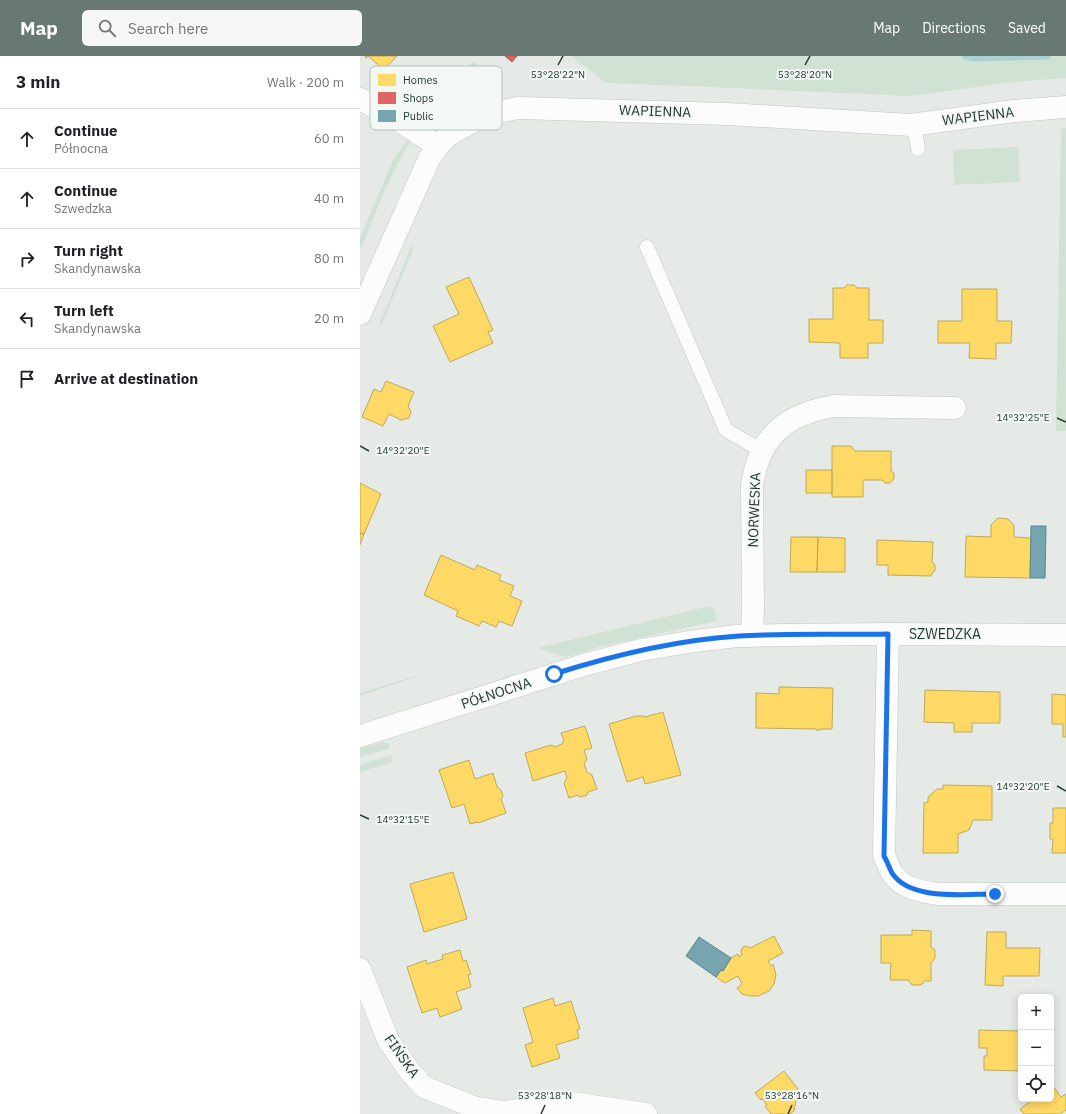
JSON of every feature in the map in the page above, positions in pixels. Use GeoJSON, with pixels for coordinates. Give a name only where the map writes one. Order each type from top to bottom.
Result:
{"type":"FeatureCollection","features":[{"type":"Feature","properties":{"kind":"street"},"geometry":{"type":"LineString","coordinates":[[360,99],[370,104]]}},
{"type":"Feature","properties":{"kind":"street","name":"WAPIENNA"},"geometry":{"type":"LineString","coordinates":[[502,111],[518,108],[727,114],[914,124],[1066,106]]}},
{"type":"Feature","properties":{"kind":"street"},"geometry":{"type":"LineString","coordinates":[[413,130],[438,146]]}},
{"type":"Feature","properties":{"kind":"street","name":"WAPIENNA"},"geometry":{"type":"LineString","coordinates":[[360,314],[426,166],[438,146],[448,136],[458,130]]}},
{"type":"Feature","properties":{"kind":"street","name":"NORWESKA"},"geometry":{"type":"LineString","coordinates":[[752,636],[752,486],[758,457],[775,433],[785,424],[798,416],[815,409],[834,406],[956,408]]}},
{"type":"Feature","properties":{"kind":"street"},"geometry":{"type":"LineString","coordinates":[[888,634],[884,856],[892,873],[902,883],[917,891],[937,894],[1066,894]]}},
{"type":"Feature","properties":{"kind":"street","name":"SZWEDZKA"},"geometry":{"type":"LineString","coordinates":[[752,636],[888,634],[1066,635]]}},
{"type":"Feature","properties":{"kind":"street","name":"PÓŁNOCNA"},"geometry":{"type":"LineString","coordinates":[[360,736],[614,656],[681,643],[752,636]]}},
{"type":"Feature","properties":{"kind":"street","name":"FIŃSKA"},"geometry":{"type":"LineString","coordinates":[[360,969],[388,1040],[411,1074],[424,1087],[476,1108],[503,1112],[572,1103],[646,1114]]}},
{"type":"Feature","properties":{"kind":"lane"},"geometry":{"type":"LineString","coordinates":[[914,124],[918,150]]}},
{"type":"Feature","properties":{"kind":"lane"},"geometry":{"type":"LineString","coordinates":[[647,247],[726,430],[762,451]]}},
{"type":"Feature","properties":{"kind":"green space"},"geometry":{"type":"Polygon","coordinates":[[[571,56],[1066,56],[1066,78],[1014,82],[910,96],[606,83],[571,56]]]}},
{"type":"Feature","properties":{"kind":"green space"},"geometry":{"type":"Polygon","coordinates":[[[473,61],[479,66],[469,66],[473,61]]]}},
{"type":"Feature","properties":{"kind":"green space"},"geometry":{"type":"Polygon","coordinates":[[[1066,128],[1066,431],[1056,431],[1061,129],[1066,128]]]}},
{"type":"Feature","properties":{"kind":"green space"},"geometry":{"type":"Polygon","coordinates":[[[408,139],[410,142],[389,182],[360,251],[360,238],[394,158],[408,139]]]}},
{"type":"Feature","properties":{"kind":"green space"},"geometry":{"type":"Polygon","coordinates":[[[1018,147],[1020,182],[954,185],[953,150],[1018,147]]]}},
{"type":"Feature","properties":{"kind":"green space"},"geometry":{"type":"Polygon","coordinates":[[[411,247],[414,247],[381,326],[380,323],[411,247]]]}},
{"type":"Feature","properties":{"kind":"green space"},"geometry":{"type":"Polygon","coordinates":[[[710,606],[715,610],[716,621],[599,647],[566,657],[537,648],[710,606]]]}},
{"type":"Feature","properties":{"kind":"green space"},"geometry":{"type":"Polygon","coordinates":[[[415,677],[360,696],[360,693],[415,677]]]}},
{"type":"Feature","properties":{"kind":"green space"},"geometry":{"type":"Polygon","coordinates":[[[383,742],[389,744],[390,748],[360,757],[360,749],[383,742]]]}},
{"type":"Feature","properties":{"kind":"green space"},"geometry":{"type":"Polygon","coordinates":[[[391,755],[393,762],[360,772],[360,765],[391,755]]]}},
{"type":"Feature","properties":{"kind":"building: Homes"},"geometry":{"type":"Polygon","coordinates":[[[368,56],[397,56],[388,66],[379,66],[368,56]]]}},
{"type":"Feature","properties":{"kind":"building: Homes"},"geometry":{"type":"Polygon","coordinates":[[[469,277],[493,330],[488,332],[493,343],[450,362],[433,326],[459,314],[446,287],[469,277]]]}},
{"type":"Feature","properties":{"kind":"building: Homes"},"geometry":{"type":"Polygon","coordinates":[[[847,285],[854,285],[857,288],[869,288],[869,320],[883,320],[883,343],[868,343],[868,358],[840,358],[840,343],[809,342],[809,319],[833,319],[833,288],[844,288],[847,285]]]}},
{"type":"Feature","properties":{"kind":"building: Homes"},"geometry":{"type":"Polygon","coordinates":[[[962,289],[997,289],[997,321],[1012,321],[1011,343],[996,343],[996,359],[969,358],[970,343],[938,343],[938,321],[962,321],[962,289]]]}},
{"type":"Feature","properties":{"kind":"building: Homes"},"geometry":{"type":"Polygon","coordinates":[[[386,381],[414,392],[408,406],[411,412],[409,418],[401,420],[389,414],[383,426],[362,417],[374,389],[381,392],[386,381]]]}},
{"type":"Feature","properties":{"kind":"building: Homes"},"geometry":{"type":"Polygon","coordinates":[[[832,446],[851,446],[855,451],[891,451],[891,471],[894,473],[894,479],[890,483],[885,483],[882,480],[863,480],[863,497],[832,497],[832,446]]]}},
{"type":"Feature","properties":{"kind":"building: Homes"},"geometry":{"type":"Polygon","coordinates":[[[806,470],[832,470],[832,493],[806,493],[806,470]]]}},
{"type":"Feature","properties":{"kind":"building: Homes"},"geometry":{"type":"Polygon","coordinates":[[[360,483],[381,494],[364,534],[360,533],[360,483]]]}},
{"type":"Feature","properties":{"kind":"building: Homes"},"geometry":{"type":"Polygon","coordinates":[[[998,518],[1008,519],[1014,525],[1014,537],[1031,538],[1030,578],[965,577],[966,536],[991,537],[991,525],[998,518]]]}},
{"type":"Feature","properties":{"kind":"building: Homes"},"geometry":{"type":"Polygon","coordinates":[[[360,533],[364,534],[360,545],[360,533]]]}},
{"type":"Feature","properties":{"kind":"building: Homes"},"geometry":{"type":"Polygon","coordinates":[[[791,537],[818,537],[817,572],[790,572],[791,537]]]}},
{"type":"Feature","properties":{"kind":"building: Homes"},"geometry":{"type":"Polygon","coordinates":[[[818,537],[845,538],[845,572],[817,572],[818,537]]]}},
{"type":"Feature","properties":{"kind":"building: Homes"},"geometry":{"type":"Polygon","coordinates":[[[877,540],[933,542],[932,562],[935,565],[935,570],[931,576],[888,575],[888,565],[877,565],[877,540]]]}},
{"type":"Feature","properties":{"kind":"building: Homes"},"geometry":{"type":"Polygon","coordinates":[[[441,555],[475,570],[477,565],[501,575],[499,580],[514,586],[510,596],[522,601],[512,626],[499,621],[496,627],[482,621],[479,626],[456,616],[458,611],[424,595],[441,555]]]}},
{"type":"Feature","properties":{"kind":"building: Homes"},"geometry":{"type":"Polygon","coordinates":[[[779,687],[833,688],[832,729],[816,730],[756,728],[756,693],[779,694],[779,687]]]}},
{"type":"Feature","properties":{"kind":"building: Homes"},"geometry":{"type":"Polygon","coordinates":[[[925,690],[1000,692],[1000,723],[972,723],[972,732],[954,732],[954,723],[924,722],[925,690]]]}},
{"type":"Feature","properties":{"kind":"building: Homes"},"geometry":{"type":"Polygon","coordinates":[[[1052,694],[1066,695],[1066,737],[1063,737],[1063,724],[1052,724],[1052,694]]]}},
{"type":"Feature","properties":{"kind":"building: Homes"},"geometry":{"type":"Polygon","coordinates":[[[663,712],[681,775],[645,784],[643,777],[627,782],[609,724],[636,716],[645,717],[663,712]]]}},
{"type":"Feature","properties":{"kind":"building: Homes"},"geometry":{"type":"Polygon","coordinates":[[[585,726],[592,748],[584,750],[587,759],[584,764],[587,772],[592,775],[597,789],[588,792],[587,795],[580,797],[578,795],[569,798],[564,783],[567,778],[565,771],[533,781],[525,753],[551,745],[555,747],[562,744],[564,741],[561,733],[585,726]]]}},
{"type":"Feature","properties":{"kind":"building: Homes"},"geometry":{"type":"Polygon","coordinates":[[[469,760],[475,779],[493,773],[497,787],[501,790],[503,796],[501,799],[506,813],[478,823],[470,824],[464,804],[452,808],[439,770],[469,760]]]}},
{"type":"Feature","properties":{"kind":"building: Homes"},"geometry":{"type":"Polygon","coordinates":[[[943,785],[992,786],[992,820],[973,820],[969,830],[958,834],[958,853],[923,853],[924,803],[928,802],[928,797],[937,789],[943,789],[943,785]]]}},
{"type":"Feature","properties":{"kind":"building: Homes"},"geometry":{"type":"Polygon","coordinates":[[[1053,808],[1066,808],[1066,853],[1052,853],[1053,839],[1050,839],[1050,823],[1053,823],[1053,808]]]}},
{"type":"Feature","properties":{"kind":"building: Homes"},"geometry":{"type":"Polygon","coordinates":[[[453,872],[467,919],[424,932],[410,884],[453,872]]]}},
{"type":"Feature","properties":{"kind":"building: Homes"},"geometry":{"type":"Polygon","coordinates":[[[912,930],[931,931],[931,947],[935,950],[935,958],[931,963],[931,981],[925,981],[921,985],[912,985],[908,980],[890,980],[891,963],[881,963],[881,935],[912,935],[912,930]]]}},
{"type":"Feature","properties":{"kind":"building: Homes"},"geometry":{"type":"Polygon","coordinates":[[[987,932],[1006,932],[1006,948],[1040,948],[1039,976],[1003,976],[1003,986],[985,985],[987,932]]]}},
{"type":"Feature","properties":{"kind":"building: Homes"},"geometry":{"type":"Polygon","coordinates":[[[774,936],[783,953],[768,961],[771,966],[773,964],[776,975],[774,984],[769,991],[758,996],[742,994],[737,988],[742,984],[738,976],[725,983],[716,977],[721,970],[723,971],[731,958],[738,954],[739,957],[742,955],[741,951],[743,947],[747,946],[750,948],[774,936]]]}},
{"type":"Feature","properties":{"kind":"building: Homes"},"geometry":{"type":"Polygon","coordinates":[[[460,950],[463,961],[466,960],[471,974],[468,975],[471,987],[456,992],[462,1009],[440,1017],[437,1008],[422,1013],[407,967],[426,960],[427,964],[443,959],[442,955],[460,950]]]}},
{"type":"Feature","properties":{"kind":"building: Homes"},"geometry":{"type":"Polygon","coordinates":[[[553,998],[555,1006],[571,1001],[580,1029],[577,1030],[579,1038],[556,1045],[560,1058],[532,1067],[525,1045],[533,1042],[523,1008],[553,998]]]}},
{"type":"Feature","properties":{"kind":"building: Homes"},"geometry":{"type":"Polygon","coordinates":[[[979,1030],[1018,1031],[1018,1071],[984,1070],[984,1056],[987,1056],[987,1048],[979,1048],[979,1030]]]}},
{"type":"Feature","properties":{"kind":"building: Homes"},"geometry":{"type":"Polygon","coordinates":[[[784,1071],[798,1089],[794,1111],[790,1114],[771,1114],[765,1106],[767,1105],[762,1098],[761,1100],[755,1093],[784,1071]]]}},
{"type":"Feature","properties":{"kind":"building: Homes"},"geometry":{"type":"Polygon","coordinates":[[[1054,1088],[1061,1097],[1066,1094],[1066,1110],[1060,1114],[1024,1114],[1020,1109],[1030,1102],[1054,1102],[1054,1088]]]}},
{"type":"Feature","properties":{"kind":"building: Shops"},"geometry":{"type":"Polygon","coordinates":[[[505,56],[517,56],[512,62],[505,56]]]}},
{"type":"Feature","properties":{"kind":"building: Public"},"geometry":{"type":"Polygon","coordinates":[[[1031,526],[1046,526],[1045,578],[1030,578],[1031,526]]]}},
{"type":"Feature","properties":{"kind":"building: Public"},"geometry":{"type":"Polygon","coordinates":[[[699,937],[731,958],[723,971],[721,970],[716,977],[686,956],[699,937]]]}},
{"type":"Feature","properties":{"kind":"waterway"},"geometry":{"type":"LineString","coordinates":[[966,56],[974,58],[1047,56]]}},
{"type":"Feature","properties":{"kind":"route"},"geometry":{"type":"LineString","coordinates":[[554,674],[627,653],[708,639],[737,636],[888,634],[884,856],[892,873],[902,883],[917,891],[937,894],[995,894]]}}]}
